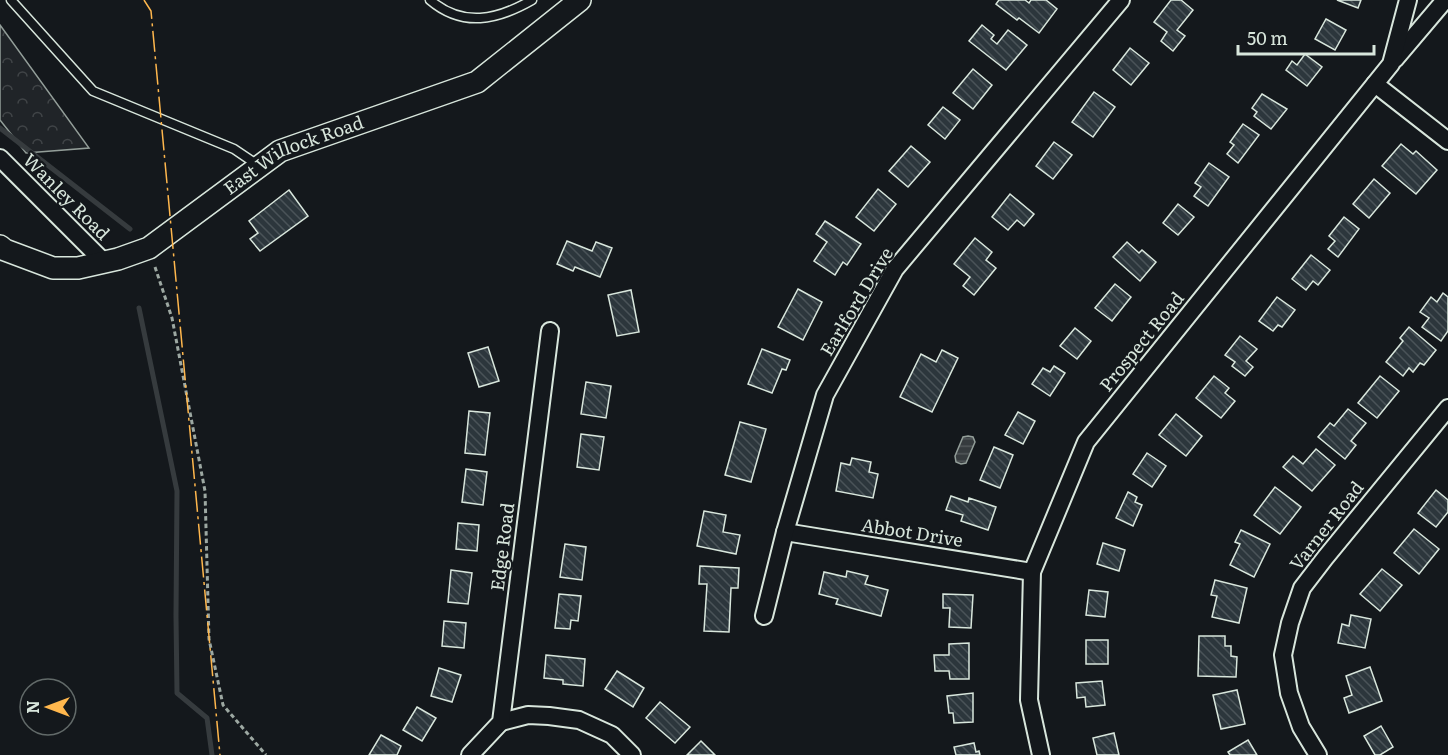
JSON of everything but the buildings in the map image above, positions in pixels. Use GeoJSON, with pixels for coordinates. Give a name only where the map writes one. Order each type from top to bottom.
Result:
{"type":"FeatureCollection","features":[{"type":"Feature","properties":{"kind":"street","name":"East Willock Road"},"geometry":{"type":"LineString","coordinates":[[0,246],[53,268],[78,268],[105,263],[149,248],[280,151],[477,82],[580,0]]}},
{"type":"Feature","properties":{"kind":"street","name":"Earlford Drive"},"geometry":{"type":"LineString","coordinates":[[764,616],[785,532],[825,395],[895,269],[1121,0]]}},
{"type":"Feature","properties":{"kind":"street","name":"Prospect Road"},"geometry":{"type":"LineString","coordinates":[[1041,755],[1029,700],[1032,572],[1086,442],[1390,64],[1408,0]]}},
{"type":"Feature","properties":{"kind":"street"},"geometry":{"type":"LineString","coordinates":[[1390,64],[1445,0]]}},
{"type":"Feature","properties":{"kind":"street"},"geometry":{"type":"LineString","coordinates":[[1375,84],[1448,141]]}},
{"type":"Feature","properties":{"kind":"street","name":"Wanley Road"},"geometry":{"type":"LineString","coordinates":[[0,158],[105,263]]}},
{"type":"Feature","properties":{"kind":"street","name":"Edge Road"},"geometry":{"type":"LineString","coordinates":[[501,722],[550,331]]}},
{"type":"Feature","properties":{"kind":"street","name":"Varner Road"},"geometry":{"type":"LineString","coordinates":[[1317,755],[1300,727],[1289,693],[1284,655],[1290,623],[1302,588],[1324,558],[1448,408]]}},
{"type":"Feature","properties":{"kind":"street","name":"Abbot Drive"},"geometry":{"type":"LineString","coordinates":[[785,532],[1032,572]]}},
{"type":"Feature","properties":{"kind":"street"},"geometry":{"type":"LineString","coordinates":[[470,755],[501,722],[528,716],[579,720],[612,735],[632,755]]}},
{"type":"Feature","properties":{"kind":"lane"},"geometry":{"type":"LineString","coordinates":[[11,0],[93,91],[234,149],[260,166]]}},
{"type":"Feature","properties":{"kind":"lane"},"geometry":{"type":"LineString","coordinates":[[430,0],[442,10],[465,18],[490,17],[511,12],[532,0]]}},
{"type":"Feature","properties":{"kind":"path"},"geometry":{"type":"LineString","coordinates":[[149,248],[172,318],[205,491],[209,639],[223,705],[266,755]]}},
{"type":"Feature","properties":{"kind":"green space"},"geometry":{"type":"Polygon","coordinates":[[[0,25],[89,148],[26,153],[0,120],[0,25]]]}},
{"type":"Feature","properties":{"kind":"shaded area"},"geometry":{"type":"Polygon","coordinates":[[[963,437],[973,437],[975,442],[966,463],[961,464],[956,462],[955,456],[963,437]]]}},
{"type":"Feature","properties":{"kind":"waterway"},"geometry":{"type":"LineString","coordinates":[[0,128],[130,229]]}},
{"type":"Feature","properties":{"kind":"waterway"},"geometry":{"type":"LineString","coordinates":[[139,308],[177,491],[177,693],[207,718],[212,755]]}},
{"type":"Feature","properties":{"kind":"power"},"geometry":{"type":"LineString","coordinates":[[144,0],[151,11],[220,755]]}}]}
